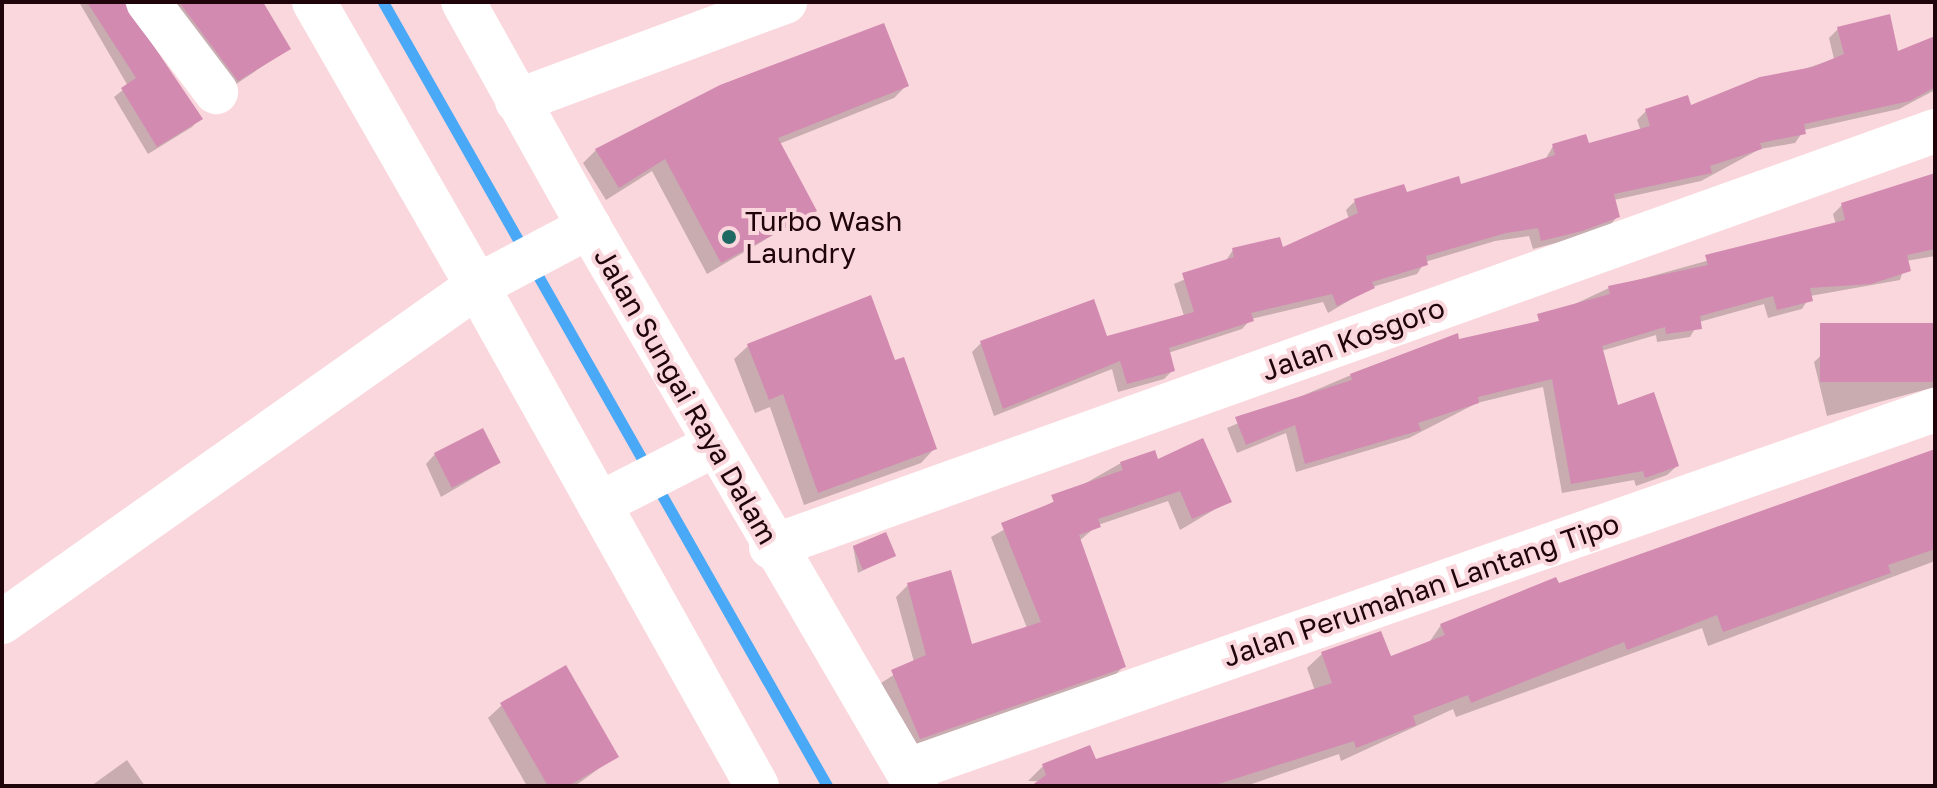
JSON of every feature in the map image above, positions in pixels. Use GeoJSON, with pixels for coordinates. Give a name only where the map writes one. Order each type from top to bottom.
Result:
{"type":"FeatureCollection","features":[{"type":"Feature","properties":{"kind":"street"},"geometry":{"type":"LineString","coordinates":[[148,2],[216,92]]}},
{"type":"Feature","properties":{"kind":"street","name":"Jalan Sungai Raya Dalam"},"geometry":{"type":"LineString","coordinates":[[463,2],[517,101],[576,233],[703,451],[771,547],[912,778]]}},
{"type":"Feature","properties":{"kind":"street"},"geometry":{"type":"LineString","coordinates":[[517,101],[785,2]]}},
{"type":"Feature","properties":{"kind":"street"},"geometry":{"type":"LineString","coordinates":[[320,4],[491,278],[757,786]]}},
{"type":"Feature","properties":{"kind":"street","name":"Jalan Kosgoro"},"geometry":{"type":"LineString","coordinates":[[771,547],[1935,131]]}},
{"type":"Feature","properties":{"kind":"street"},"geometry":{"type":"LineString","coordinates":[[2,622],[491,278],[576,233]]}},
{"type":"Feature","properties":{"kind":"street","name":"Jalan Perumahan Lantang Tipo"},"geometry":{"type":"LineString","coordinates":[[912,778],[1935,410]]}},
{"type":"Feature","properties":{"kind":"street"},"geometry":{"type":"LineString","coordinates":[[605,500],[703,451]]}},
{"type":"Feature","properties":{"kind":"building"},"geometry":{"type":"Polygon","coordinates":[[[87,2],[124,2],[203,119],[157,147],[121,88],[136,78],[87,2]]]}},
{"type":"Feature","properties":{"kind":"building"},"geometry":{"type":"Polygon","coordinates":[[[179,2],[263,2],[291,49],[238,81],[179,2]]]}},
{"type":"Feature","properties":{"kind":"building"},"geometry":{"type":"Polygon","coordinates":[[[1890,14],[1898,51],[1935,36],[1935,87],[1910,101],[1804,124],[1806,134],[1760,143],[1762,149],[1710,166],[1712,173],[1614,194],[1620,217],[1582,231],[1541,241],[1538,228],[1506,233],[1426,256],[1428,265],[1372,282],[1375,288],[1337,306],[1332,294],[1251,313],[1254,321],[1169,348],[1175,371],[1127,384],[1120,361],[1003,409],[980,341],[1094,299],[1107,336],[1194,312],[1182,273],[1234,257],[1232,248],[1280,237],[1283,247],[1358,213],[1354,199],[1404,184],[1407,192],[1459,176],[1461,184],[1555,155],[1552,144],[1586,134],[1589,143],[1650,126],[1645,109],[1688,95],[1691,105],[1760,77],[1813,67],[1844,54],[1837,27],[1890,14]]]}},
{"type":"Feature","properties":{"kind":"building"},"geometry":{"type":"Polygon","coordinates":[[[884,23],[909,86],[778,138],[817,211],[721,263],[665,159],[619,188],[595,149],[720,85],[884,23]]]}},
{"type":"Feature","properties":{"kind":"building"},"geometry":{"type":"Polygon","coordinates":[[[1935,173],[1935,249],[1907,255],[1911,271],[1871,284],[1810,288],[1813,301],[1777,310],[1773,296],[1700,316],[1702,329],[1666,334],[1665,327],[1602,346],[1618,405],[1654,392],[1679,466],[1645,478],[1643,471],[1571,484],[1552,379],[1478,397],[1479,403],[1418,423],[1421,430],[1305,464],[1295,425],[1246,445],[1235,417],[1352,380],[1350,374],[1458,333],[1459,339],[1539,321],[1537,314],[1610,294],[1608,286],[1708,265],[1705,255],[1845,220],[1841,203],[1935,173]]]}},
{"type":"Feature","properties":{"kind":"building"},"geometry":{"type":"Polygon","coordinates":[[[871,295],[895,360],[904,357],[937,449],[818,493],[783,394],[769,400],[747,344],[871,295]]]}},
{"type":"Feature","properties":{"kind":"building"},"geometry":{"type":"Polygon","coordinates":[[[1820,323],[1935,323],[1935,382],[1820,382],[1820,323]]]}},
{"type":"Feature","properties":{"kind":"building"},"geometry":{"type":"Polygon","coordinates":[[[483,428],[501,463],[452,488],[434,453],[483,428]]]}},
{"type":"Feature","properties":{"kind":"building"},"geometry":{"type":"Polygon","coordinates":[[[1203,438],[1232,502],[1192,519],[1180,491],[1098,519],[1101,527],[1079,535],[1126,667],[920,739],[891,670],[926,655],[907,583],[951,570],[972,644],[1041,622],[1001,523],[1054,502],[1051,495],[1123,470],[1120,462],[1155,450],[1158,459],[1203,438]]]}},
{"type":"Feature","properties":{"kind":"building"},"geometry":{"type":"Polygon","coordinates":[[[1935,449],[1935,549],[1888,565],[1891,573],[1723,632],[1717,615],[1627,650],[1624,642],[1471,703],[1468,695],[1413,716],[1416,725],[1356,748],[1354,741],[1212,786],[1031,786],[1046,775],[1042,764],[1090,745],[1096,759],[1332,683],[1321,652],[1381,631],[1391,656],[1445,635],[1440,624],[1556,577],[1559,583],[1935,449]]]}},
{"type":"Feature","properties":{"kind":"building"},"geometry":{"type":"Polygon","coordinates":[[[886,532],[896,556],[863,570],[853,546],[886,532]]]}},
{"type":"Feature","properties":{"kind":"building"},"geometry":{"type":"Polygon","coordinates":[[[566,665],[619,757],[568,786],[548,786],[500,703],[566,665]]]}},
{"type":"Feature","properties":{"kind":"waterway"},"geometry":{"type":"LineString","coordinates":[[383,2],[525,252]]}},
{"type":"Feature","properties":{"kind":"waterway"},"geometry":{"type":"LineString","coordinates":[[533,267],[647,468]]}},
{"type":"Feature","properties":{"kind":"waterway"},"geometry":{"type":"LineString","coordinates":[[655,483],[827,786]]}},
{"type":"Feature","properties":{"kind":"place","name":"Turbo Wash Laundry"},"geometry":{"type":"Point","coordinates":[729,237]}}]}
